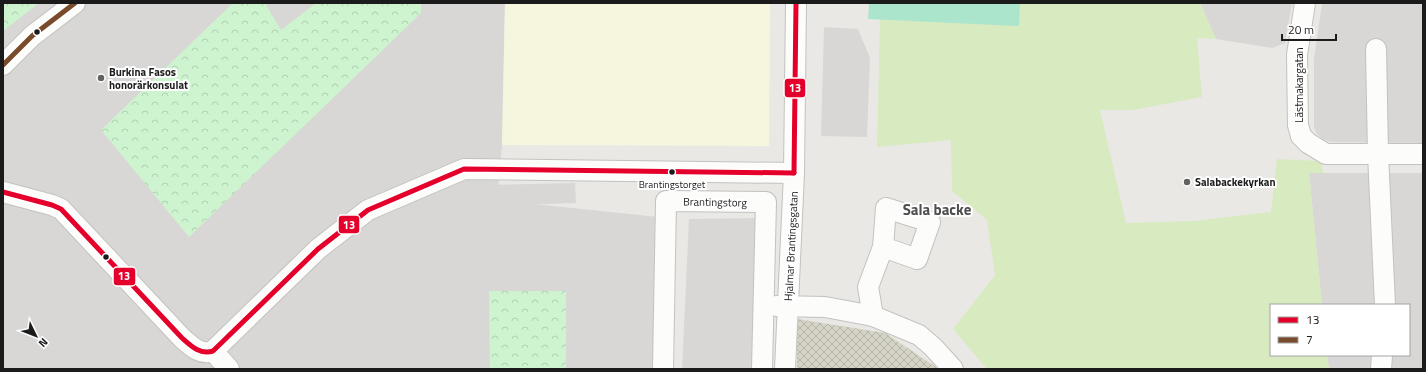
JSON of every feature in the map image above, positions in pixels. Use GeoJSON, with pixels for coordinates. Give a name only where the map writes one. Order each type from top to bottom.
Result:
{"type":"FeatureCollection","features":[{"type":"Feature","properties":{"kind":"street"},"geometry":{"type":"LineString","coordinates":[[3,65],[32,36],[75,3]]}},
{"type":"Feature","properties":{"kind":"street","name":"Hjalmar Brantingsgatan"},"geometry":{"type":"LineString","coordinates":[[785,369],[794,173],[796,3]]}},
{"type":"Feature","properties":{"kind":"street","name":"Lästmakargatan"},"geometry":{"type":"LineString","coordinates":[[1305,3],[1297,55],[1298,125],[1301,136],[1308,143],[1326,154],[1423,154]]}},
{"type":"Feature","properties":{"kind":"street"},"geometry":{"type":"LineString","coordinates":[[1376,49],[1378,154],[1385,304]]}},
{"type":"Feature","properties":{"kind":"street"},"geometry":{"type":"LineString","coordinates":[[3,192],[52,205],[61,209],[182,338],[193,348],[208,354],[214,352],[318,249],[368,210],[464,169],[794,173]]}},
{"type":"Feature","properties":{"kind":"street","name":"Brantingstorg"},"geometry":{"type":"LineString","coordinates":[[663,369],[666,201],[766,202],[762,369]]}},
{"type":"Feature","properties":{"kind":"street"},"geometry":{"type":"LineString","coordinates":[[873,316],[868,287],[883,247]]}},
{"type":"Feature","properties":{"kind":"street"},"geometry":{"type":"LineString","coordinates":[[764,305],[788,307],[825,307],[873,316],[919,335],[933,347],[953,369]]}},
{"type":"Feature","properties":{"kind":"street"},"geometry":{"type":"LineString","coordinates":[[214,352],[229,369]]}},
{"type":"Feature","properties":{"kind":"street"},"geometry":{"type":"LineString","coordinates":[[1381,369],[1382,356]]}},
{"type":"Feature","properties":{"kind":"shaded area"},"geometry":{"type":"Polygon","coordinates":[[[3,3],[505,3],[502,145],[497,200],[658,217],[659,369],[3,369],[3,3]]]}},
{"type":"Feature","properties":{"kind":"shaded area"},"geometry":{"type":"Polygon","coordinates":[[[505,3],[770,3],[769,146],[502,145],[505,3]]]}},
{"type":"Feature","properties":{"kind":"shaded area"},"geometry":{"type":"Polygon","coordinates":[[[1200,3],[1292,3],[1285,43],[1272,48],[1216,39],[1200,3]]]}},
{"type":"Feature","properties":{"kind":"shaded area"},"geometry":{"type":"Polygon","coordinates":[[[1322,3],[1423,3],[1423,143],[1331,142],[1323,139],[1317,134],[1314,128],[1314,59],[1322,3]]]}},
{"type":"Feature","properties":{"kind":"shaded area"},"geometry":{"type":"Polygon","coordinates":[[[824,27],[858,29],[870,58],[867,137],[821,136],[824,27]]]}},
{"type":"Feature","properties":{"kind":"shaded area"},"geometry":{"type":"Polygon","coordinates":[[[1309,173],[1423,173],[1423,369],[1329,369],[1327,356],[1410,356],[1410,304],[1322,304],[1309,173]]]}},
{"type":"Feature","properties":{"kind":"shaded area"},"geometry":{"type":"Polygon","coordinates":[[[575,183],[576,203],[482,206],[482,185],[575,183]]]}},
{"type":"Feature","properties":{"kind":"shaded area"},"geometry":{"type":"Polygon","coordinates":[[[765,218],[762,369],[682,369],[689,219],[765,218]]]}},
{"type":"Feature","properties":{"kind":"shaded area"},"geometry":{"type":"Polygon","coordinates":[[[345,241],[354,253],[243,361],[232,350],[345,241]]]}},
{"type":"Feature","properties":{"kind":"shaded area"},"geometry":{"type":"Polygon","coordinates":[[[797,319],[885,333],[936,367],[936,369],[797,369],[797,319]]]}},
{"type":"Feature","properties":{"kind":"green space"},"geometry":{"type":"Polygon","coordinates":[[[3,3],[39,3],[3,31],[3,3]]]}},
{"type":"Feature","properties":{"kind":"green space"},"geometry":{"type":"Polygon","coordinates":[[[233,3],[265,3],[281,30],[316,3],[421,3],[421,13],[189,237],[101,130],[233,3]]]}},
{"type":"Feature","properties":{"kind":"green space"},"geometry":{"type":"Polygon","coordinates":[[[869,3],[1020,3],[1019,26],[868,19],[869,3]]]}},
{"type":"Feature","properties":{"kind":"green space"},"geometry":{"type":"Polygon","coordinates":[[[1020,3],[1200,3],[1216,39],[1197,38],[1202,97],[1133,110],[1100,110],[1126,223],[1193,221],[1271,212],[1277,159],[1321,161],[1323,173],[1309,173],[1322,304],[1270,304],[1270,356],[1327,356],[1329,369],[987,369],[953,329],[995,275],[987,220],[952,191],[951,140],[877,147],[880,19],[1018,25],[1020,3]]]}},
{"type":"Feature","properties":{"kind":"green space"},"geometry":{"type":"Polygon","coordinates":[[[489,291],[566,291],[566,369],[490,369],[489,291]]]}},
{"type":"Feature","properties":{"kind":"transit line","name":"7"},"geometry":{"type":"LineString","coordinates":[[3,65],[32,36],[75,3]]}},
{"type":"Feature","properties":{"kind":"transit line","name":"13"},"geometry":{"type":"LineString","coordinates":[[794,173],[796,3]]}},
{"type":"Feature","properties":{"kind":"transit line","name":"13"},"geometry":{"type":"LineString","coordinates":[[3,192],[52,205],[61,209],[182,338],[196,349],[208,352],[213,351],[318,249],[368,210],[464,169],[794,173]]}},
{"type":"Feature","properties":{"kind":"place","name":"Burkina Fasos honorärkonsulat"},"geometry":{"type":"Point","coordinates":[101,78]}},
{"type":"Feature","properties":{"kind":"place","name":"Brantingstorget"},"geometry":{"type":"Point","coordinates":[672,172]}},
{"type":"Feature","properties":{"kind":"place","name":"Salabackekyrkan"},"geometry":{"type":"Point","coordinates":[1187,182]}},
{"type":"Feature","properties":{"kind":"district","name":"Sala backe"},"geometry":{"type":"Point","coordinates":[937,209]}}]}
